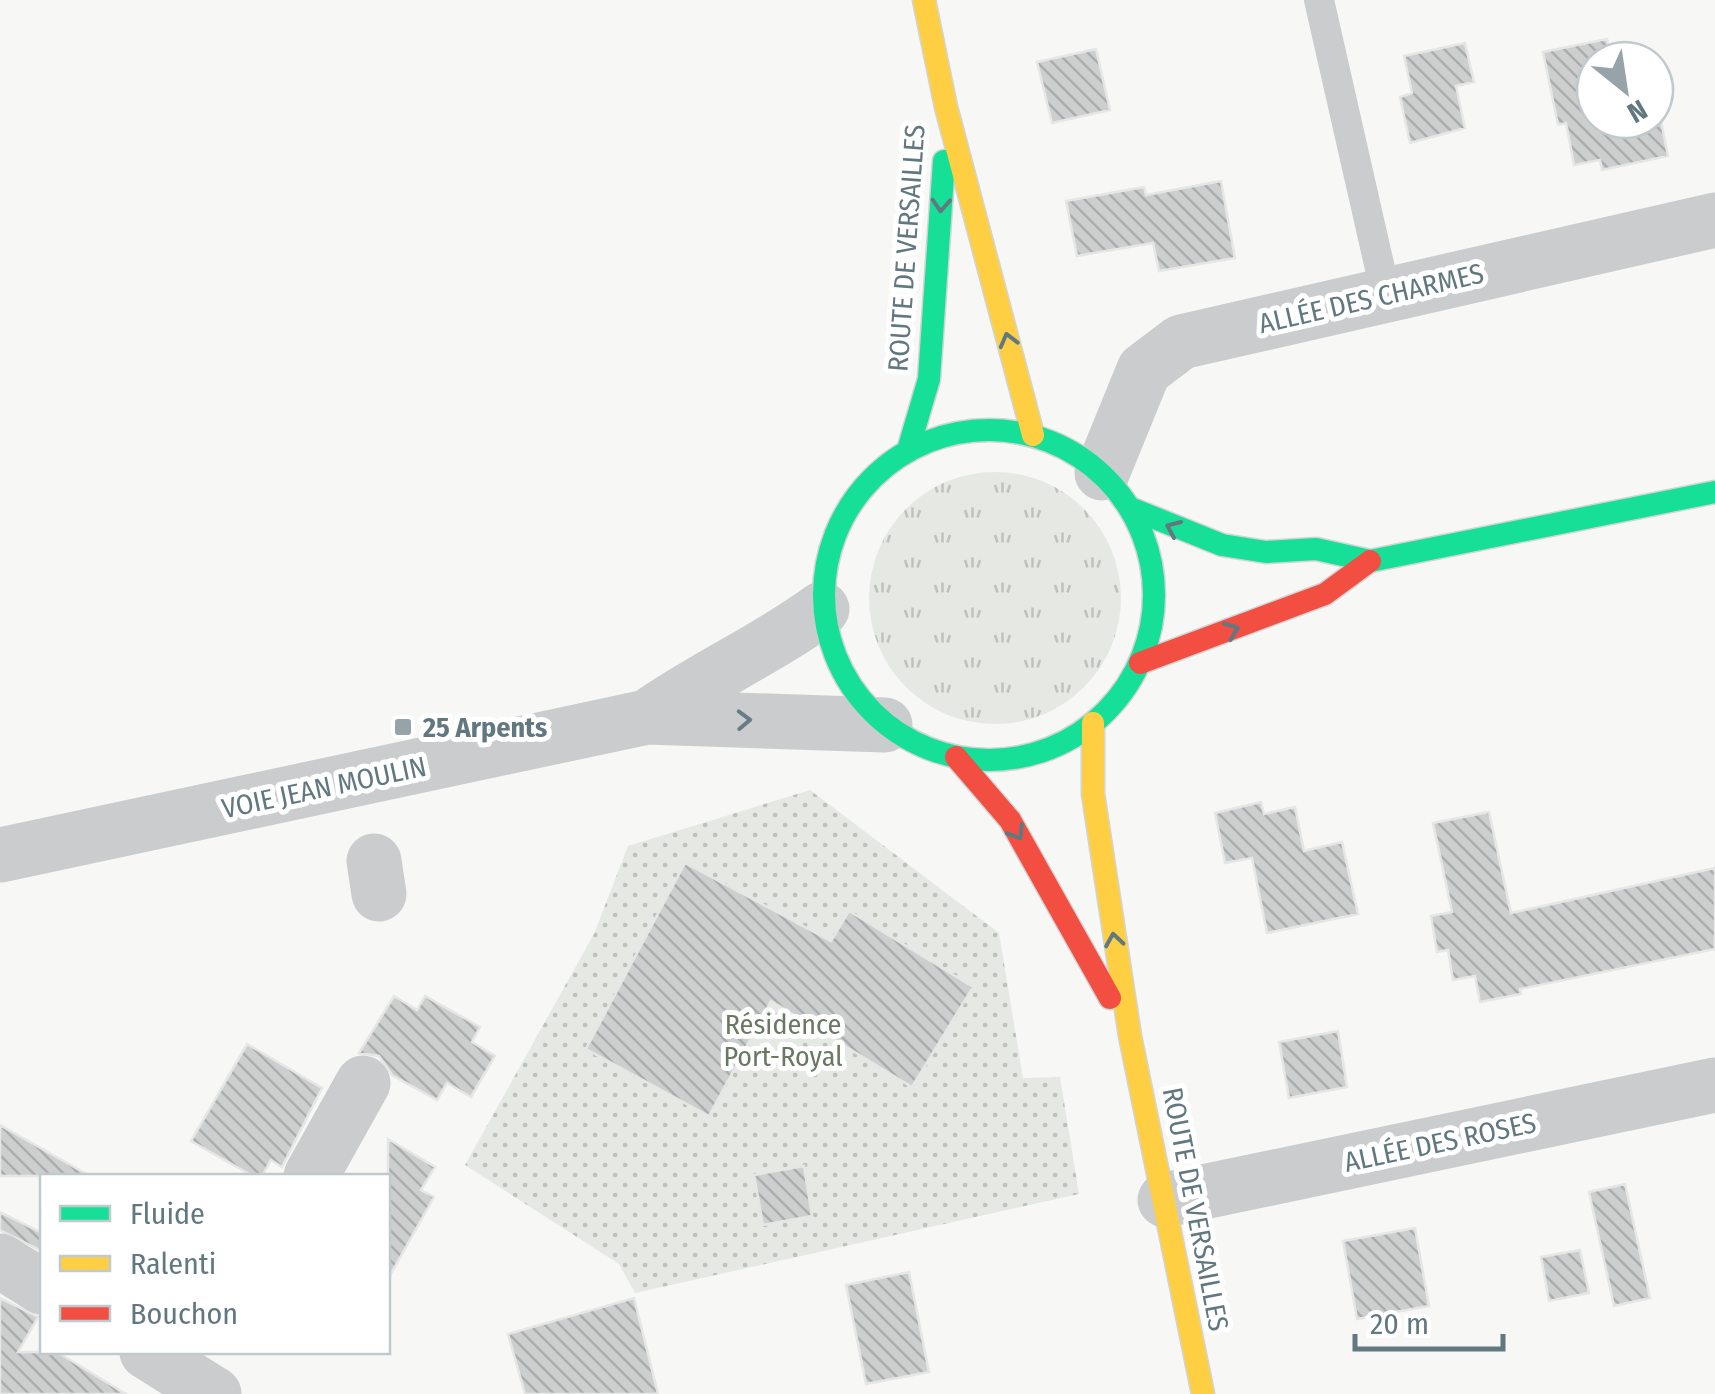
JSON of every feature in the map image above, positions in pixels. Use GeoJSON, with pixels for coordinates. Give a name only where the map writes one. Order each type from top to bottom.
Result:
{"type":"FeatureCollection","features":[{"type":"Feature","properties":{"kind":"main road","name":"ROUTE DE VERSAILLES"},"geometry":{"type":"LineString","coordinates":[[924,0],[946,107],[1033,434]]}},
{"type":"Feature","properties":{"kind":"main road","name":"ROUTE DE VERSAILLES"},"geometry":{"type":"LineString","coordinates":[[908,450],[930,379],[946,107]]}},
{"type":"Feature","properties":{"kind":"main road"},"geometry":{"type":"LineString","coordinates":[[1116,490],[1148,547],[1154,610],[1140,663],[1114,702],[1093,724],[1047,750],[1001,760],[956,757],[920,746],[885,724],[857,697],[822,609],[824,567],[842,518],[872,477],[908,450],[972,430],[1033,434],[1072,451],[1116,490],[1222,545],[1266,552],[1316,550],[1370,562]]}},
{"type":"Feature","properties":{"kind":"main road"},"geometry":{"type":"LineString","coordinates":[[1140,663],[1325,594],[1370,562],[1715,492]]}},
{"type":"Feature","properties":{"kind":"main road","name":"ROUTE DE VERSAILLES"},"geometry":{"type":"LineString","coordinates":[[1093,724],[1094,794],[1130,1036],[1203,1394]]}},
{"type":"Feature","properties":{"kind":"main road","name":"ROUTE DE VERSAILLES"},"geometry":{"type":"LineString","coordinates":[[956,757],[1010,820],[1130,1036]]}},
{"type":"Feature","properties":{"kind":"street","name":"ALLÉE DES CHARMES"},"geometry":{"type":"LineString","coordinates":[[1116,490],[1144,370],[1181,342],[1715,220]]}},
{"type":"Feature","properties":{"kind":"street","name":"VOIE JEAN MOULIN"},"geometry":{"type":"LineString","coordinates":[[647,717],[693,685],[756,655],[822,609]]}},
{"type":"Feature","properties":{"kind":"street","name":"VOIE JEAN MOULIN"},"geometry":{"type":"LineString","coordinates":[[0,855],[647,717],[885,724]]}},
{"type":"Feature","properties":{"kind":"street"},"geometry":{"type":"LineString","coordinates":[[312,1174],[362,1083]]}},
{"type":"Feature","properties":{"kind":"street","name":"ALLÉE DES ROSES"},"geometry":{"type":"LineString","coordinates":[[1165,1200],[1715,1084]]}},
{"type":"Feature","properties":{"kind":"street"},"geometry":{"type":"LineString","coordinates":[[0,1260],[40,1286]]}},
{"type":"Feature","properties":{"kind":"street"},"geometry":{"type":"LineString","coordinates":[[153,1354],[208,1376]]}},
{"type":"Feature","properties":{"kind":"lane"},"geometry":{"type":"LineString","coordinates":[[1319,0],[1386,294]]}},
{"type":"Feature","properties":{"kind":"green space"},"geometry":{"type":"Polygon","coordinates":[[[995,472],[1043,481],[1084,509],[1112,550],[1121,598],[1112,646],[1084,687],[1043,715],[995,724],[947,715],[906,687],[878,646],[869,598],[878,550],[906,509],[947,481],[995,472]]]}},
{"type":"Feature","properties":{"kind":"green space","name":"Résidence Port-Royal"},"geometry":{"type":"Polygon","coordinates":[[[810,790],[999,933],[1023,1078],[1060,1077],[1079,1194],[635,1293],[619,1264],[465,1165],[594,934],[628,846],[810,790]]]}},
{"type":"Feature","properties":{"kind":"building"},"geometry":{"type":"Polygon","coordinates":[[[1465,43],[1474,82],[1456,86],[1465,128],[1410,143],[1400,97],[1412,93],[1404,56],[1465,43]]]}},
{"type":"Feature","properties":{"kind":"building"},"geometry":{"type":"Polygon","coordinates":[[[1575,46],[1575,140],[1665,140],[1668,156],[1602,170],[1600,160],[1574,165],[1566,123],[1558,125],[1543,52],[1575,46]]]}},
{"type":"Feature","properties":{"kind":"building"},"geometry":{"type":"Polygon","coordinates":[[[1096,49],[1110,110],[1052,123],[1037,62],[1096,49]]]}},
{"type":"Feature","properties":{"kind":"building"},"geometry":{"type":"Polygon","coordinates":[[[1221,181],[1235,258],[1159,271],[1153,243],[1077,256],[1066,201],[1144,187],[1146,195],[1221,181]]]}},
{"type":"Feature","properties":{"kind":"building"},"geometry":{"type":"Polygon","coordinates":[[[1261,802],[1264,814],[1295,807],[1304,851],[1342,842],[1358,914],[1267,933],[1252,858],[1225,863],[1215,813],[1261,802]]]}},
{"type":"Feature","properties":{"kind":"building"},"geometry":{"type":"Polygon","coordinates":[[[1489,812],[1511,913],[1715,868],[1715,949],[1520,989],[1521,994],[1480,1002],[1475,976],[1453,980],[1448,950],[1437,952],[1431,916],[1452,912],[1433,823],[1489,812]]]}},
{"type":"Feature","properties":{"kind":"building"},"geometry":{"type":"Polygon","coordinates":[[[685,863],[831,941],[849,911],[973,987],[912,1087],[771,1001],[709,1116],[586,1049],[685,863]]]}},
{"type":"Feature","properties":{"kind":"building"},"geometry":{"type":"Polygon","coordinates":[[[394,996],[417,1010],[425,996],[480,1027],[472,1042],[495,1056],[471,1097],[447,1083],[437,1100],[392,1075],[379,1056],[359,1053],[394,996]]]}},
{"type":"Feature","properties":{"kind":"building"},"geometry":{"type":"Polygon","coordinates":[[[1338,1031],[1347,1087],[1289,1098],[1279,1042],[1338,1031]]]}},
{"type":"Feature","properties":{"kind":"building"},"geometry":{"type":"Polygon","coordinates":[[[247,1044],[322,1088],[282,1167],[271,1160],[263,1174],[249,1174],[191,1141],[247,1044]]]}},
{"type":"Feature","properties":{"kind":"building"},"geometry":{"type":"Polygon","coordinates":[[[0,1125],[86,1174],[40,1174],[0,1176],[0,1125]]]}},
{"type":"Feature","properties":{"kind":"building"},"geometry":{"type":"Polygon","coordinates":[[[388,1139],[435,1167],[421,1190],[434,1197],[390,1275],[390,1174],[388,1139]]]}},
{"type":"Feature","properties":{"kind":"building"},"geometry":{"type":"Polygon","coordinates":[[[804,1166],[812,1216],[763,1225],[754,1175],[804,1166]]]}},
{"type":"Feature","properties":{"kind":"building"},"geometry":{"type":"Polygon","coordinates":[[[1625,1184],[1650,1298],[1614,1306],[1589,1192],[1625,1184]]]}},
{"type":"Feature","properties":{"kind":"building"},"geometry":{"type":"Polygon","coordinates":[[[0,1212],[40,1232],[40,1250],[0,1230],[0,1212]]]}},
{"type":"Feature","properties":{"kind":"building"},"geometry":{"type":"Polygon","coordinates":[[[1415,1228],[1429,1306],[1357,1319],[1343,1241],[1415,1228]]]}},
{"type":"Feature","properties":{"kind":"building"},"geometry":{"type":"Polygon","coordinates":[[[1580,1250],[1589,1293],[1549,1301],[1541,1257],[1580,1250]]]}},
{"type":"Feature","properties":{"kind":"building"},"geometry":{"type":"Polygon","coordinates":[[[909,1272],[929,1372],[866,1384],[846,1285],[909,1272]]]}},
{"type":"Feature","properties":{"kind":"building"},"geometry":{"type":"Polygon","coordinates":[[[0,1298],[38,1317],[18,1352],[60,1354],[126,1394],[0,1394],[0,1298]]]}},
{"type":"Feature","properties":{"kind":"building"},"geometry":{"type":"Polygon","coordinates":[[[634,1298],[658,1394],[525,1394],[508,1334],[634,1298]]]}},
{"type":"Feature","properties":{"kind":"traffic: fast"},"geometry":{"type":"LineString","coordinates":[[908,450],[929,379],[944,161]]}},
{"type":"Feature","properties":{"kind":"traffic: fast"},"geometry":{"type":"LineString","coordinates":[[989,430],[1021,433],[1052,443],[1080,458],[1105,479],[1126,504],[1141,532],[1151,563],[1154,595],[1151,627],[1141,658],[1126,686],[1105,711],[1080,732],[1052,747],[1021,757],[989,760],[957,757],[926,747],[898,732],[873,711],[852,686],[837,658],[827,627],[824,595],[827,563],[837,532],[852,504],[873,479],[898,458],[926,443],[957,433],[989,430]]}},
{"type":"Feature","properties":{"kind":"traffic: fast"},"geometry":{"type":"LineString","coordinates":[[1130,508],[1222,545],[1266,552],[1316,549],[1370,561],[1715,492]]}},
{"type":"Feature","properties":{"kind":"traffic: slow"},"geometry":{"type":"LineString","coordinates":[[924,0],[946,107],[1033,435]]}},
{"type":"Feature","properties":{"kind":"traffic: slow"},"geometry":{"type":"LineString","coordinates":[[1093,723],[1093,794],[1130,1036],[1203,1394]]}},
{"type":"Feature","properties":{"kind":"traffic: jam"},"geometry":{"type":"LineString","coordinates":[[1140,663],[1325,594],[1370,561]]}},
{"type":"Feature","properties":{"kind":"traffic: jam"},"geometry":{"type":"LineString","coordinates":[[956,757],[1010,820],[1110,998]]}},
{"type":"Feature","properties":{"kind":"place","name":"25 Arpents"},"geometry":{"type":"Point","coordinates":[403,727]}}]}
